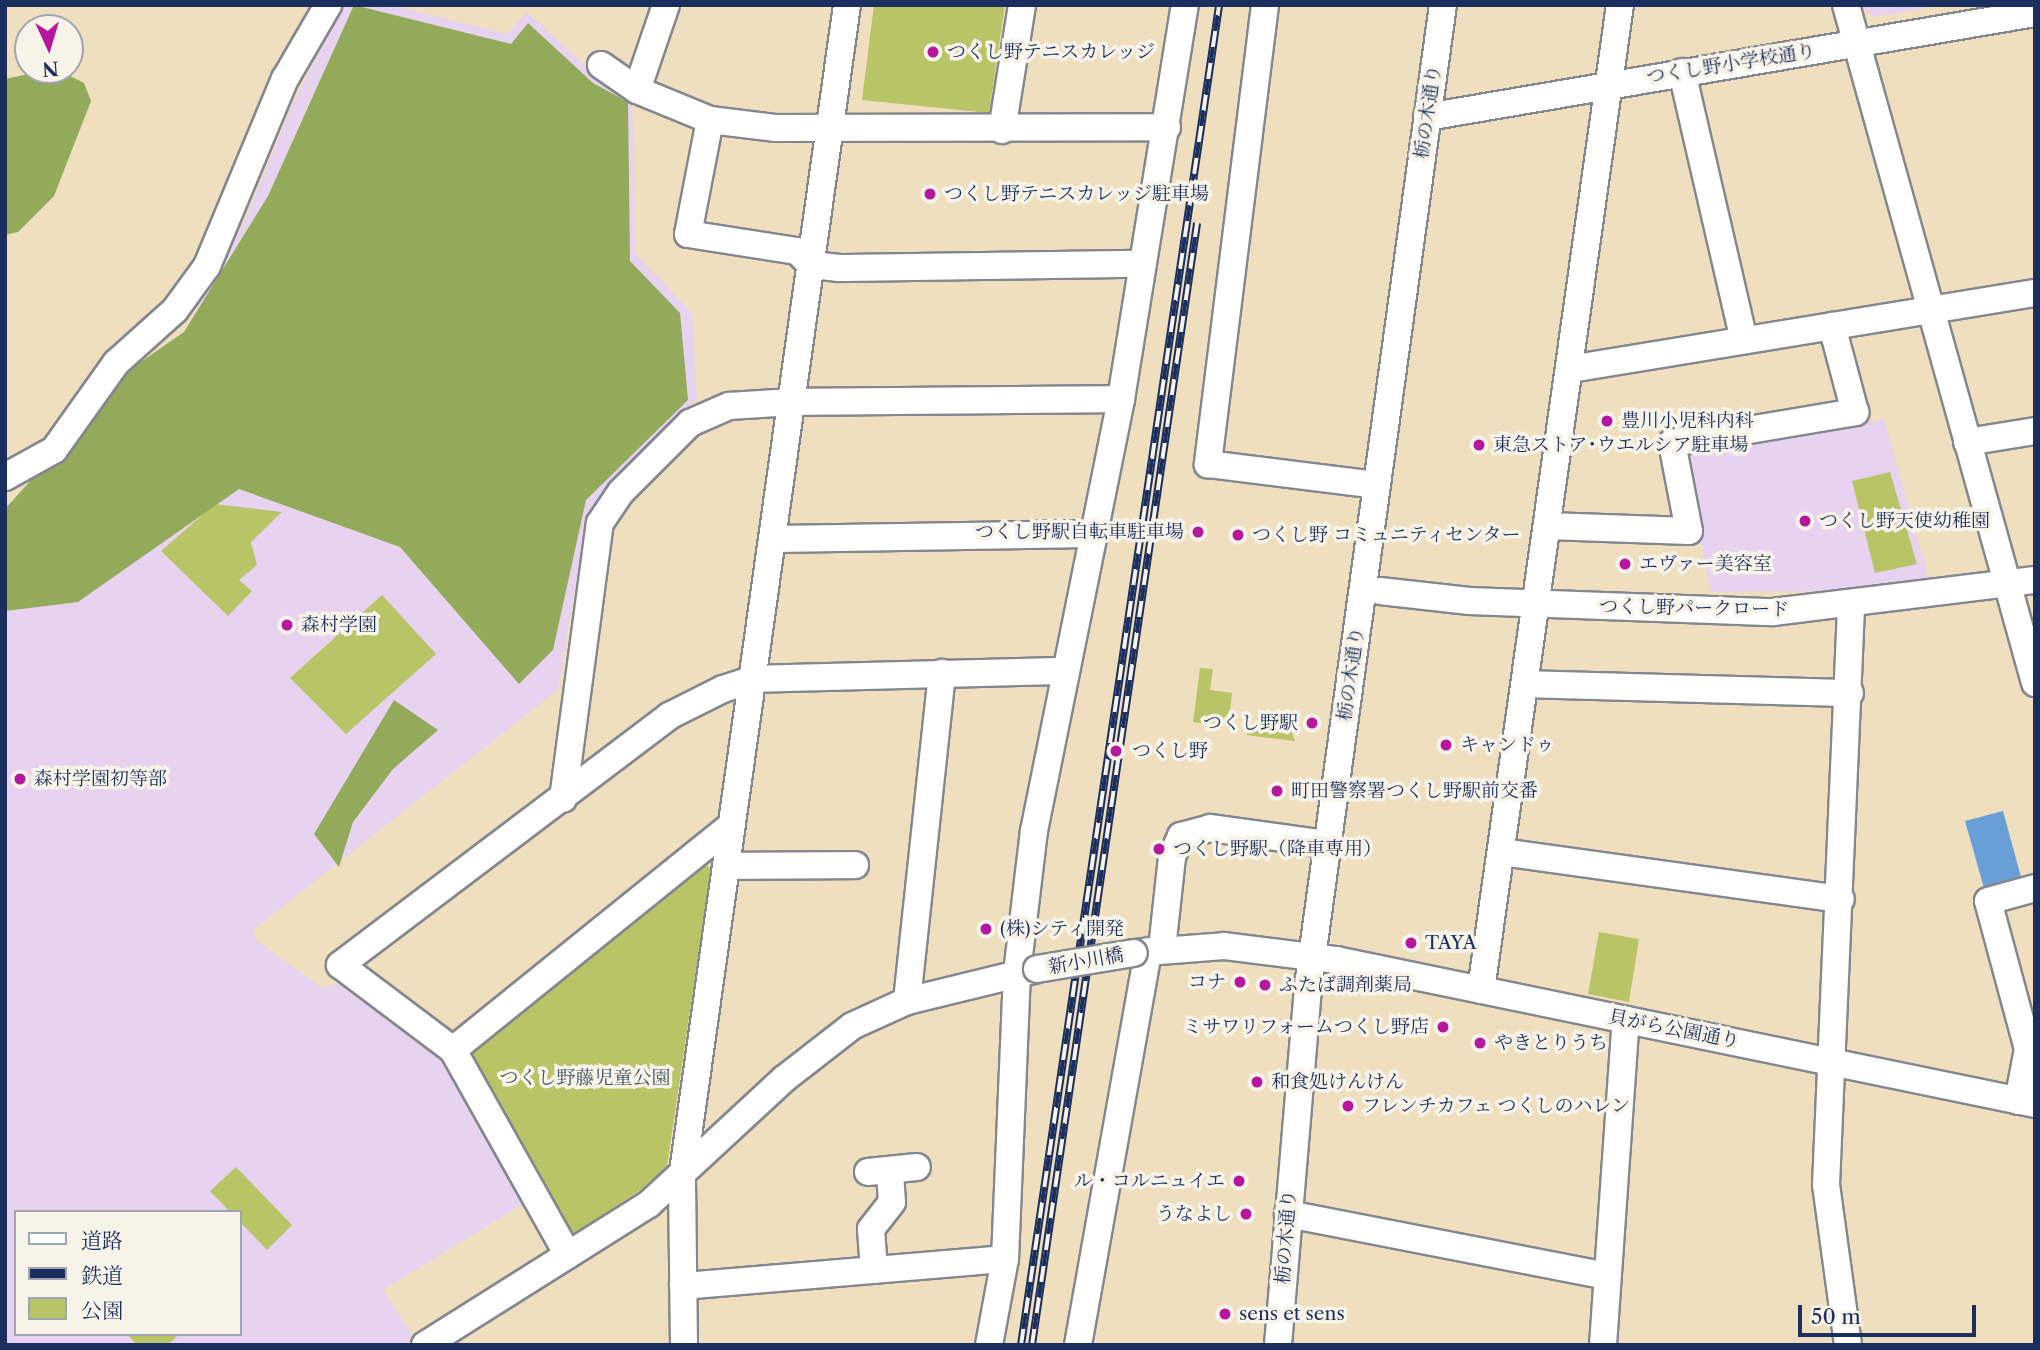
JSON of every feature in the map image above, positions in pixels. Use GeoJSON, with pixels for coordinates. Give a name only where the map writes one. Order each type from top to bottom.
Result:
{"type":"FeatureCollection","features":[{"type":"Feature","properties":{"kind":"street"},"geometry":{"type":"LineString","coordinates":[[5,477],[54,450],[116,363],[175,310],[207,267],[285,79],[328,5]]}},
{"type":"Feature","properties":{"kind":"street"},"geometry":{"type":"LineString","coordinates":[[637,90],[666,5]]}},
{"type":"Feature","properties":{"kind":"street"},"geometry":{"type":"LineString","coordinates":[[684,1345],[682,1179],[847,5]]}},
{"type":"Feature","properties":{"kind":"street"},"geometry":{"type":"LineString","coordinates":[[1002,130],[1022,5]]}},
{"type":"Feature","properties":{"kind":"street"},"geometry":{"type":"LineString","coordinates":[[989,1345],[1005,1259],[1027,971],[1034,831],[1064,671],[1121,398],[1185,5]]}},
{"type":"Feature","properties":{"kind":"street"},"geometry":{"type":"LineString","coordinates":[[1265,5],[1209,464],[1377,485]]}},
{"type":"Feature","properties":{"kind":"street","name":"栃の木通り"},"geometry":{"type":"LineString","coordinates":[[1278,1345],[1287,1214],[1312,957],[1443,5]]}},
{"type":"Feature","properties":{"kind":"street"},"geometry":{"type":"LineString","coordinates":[[1481,990],[1620,5]]}},
{"type":"Feature","properties":{"kind":"street"},"geometry":{"type":"LineString","coordinates":[[1846,5],[2035,683]]}},
{"type":"Feature","properties":{"kind":"street","name":"つくし野小学校通り"},"geometry":{"type":"LineString","coordinates":[[1427,117],[2035,13]]}},
{"type":"Feature","properties":{"kind":"street"},"geometry":{"type":"LineString","coordinates":[[601,65],[637,90],[710,120],[829,130],[1167,127]]}},
{"type":"Feature","properties":{"kind":"street"},"geometry":{"type":"LineString","coordinates":[[1682,72],[1744,340]]}},
{"type":"Feature","properties":{"kind":"street"},"geometry":{"type":"LineString","coordinates":[[710,120],[688,234],[797,251],[811,265],[1143,264]]}},
{"type":"Feature","properties":{"kind":"street"},"geometry":{"type":"LineString","coordinates":[[1570,369],[2035,293]]}},
{"type":"Feature","properties":{"kind":"street"},"geometry":{"type":"LineString","coordinates":[[1548,526],[1689,531],[1672,443],[1855,412],[1832,326]]}},
{"type":"Feature","properties":{"kind":"street"},"geometry":{"type":"LineString","coordinates":[[563,799],[600,523],[621,492],[707,412],[792,402],[1121,398]]}},
{"type":"Feature","properties":{"kind":"street"},"geometry":{"type":"LineString","coordinates":[[1968,442],[2035,431]]}},
{"type":"Feature","properties":{"kind":"street"},"geometry":{"type":"LineString","coordinates":[[774,539],[1093,534]]}},
{"type":"Feature","properties":{"kind":"street","name":"つくし野パークロード"},"geometry":{"type":"LineString","coordinates":[[1380,591],[1538,596],[1773,612],[1851,607],[2035,580]]}},
{"type":"Feature","properties":{"kind":"street"},"geometry":{"type":"LineString","coordinates":[[1847,1345],[1826,1185],[1850,693],[1851,607]]}},
{"type":"Feature","properties":{"kind":"street"},"geometry":{"type":"LineString","coordinates":[[568,1255],[453,1050],[340,965],[563,799],[669,716],[753,679],[1064,671]]}},
{"type":"Feature","properties":{"kind":"street"},"geometry":{"type":"LineString","coordinates":[[907,1001],[942,673]]}},
{"type":"Feature","properties":{"kind":"street"},"geometry":{"type":"LineString","coordinates":[[1526,684],[1850,693]]}},
{"type":"Feature","properties":{"kind":"street"},"geometry":{"type":"LineString","coordinates":[[453,1050],[731,826]]}},
{"type":"Feature","properties":{"kind":"street"},"geometry":{"type":"LineString","coordinates":[[1078,1345],[1148,951],[1172,857],[1181,836],[1210,828],[1327,844]]}},
{"type":"Feature","properties":{"kind":"street"},"geometry":{"type":"LineString","coordinates":[[1502,852],[1841,899]]}},
{"type":"Feature","properties":{"kind":"street"},"geometry":{"type":"LineString","coordinates":[[727,866],[855,865]]}},
{"type":"Feature","properties":{"kind":"street"},"geometry":{"type":"LineString","coordinates":[[2027,1103],[2028,1049],[1988,901],[2035,888]]}},
{"type":"Feature","properties":{"kind":"street","name":"新小川橋"},"geometry":{"type":"LineString","coordinates":[[425,1345],[682,1179],[818,1050],[907,1001],[1027,971],[1148,951],[1224,946],[1312,957]]}},
{"type":"Feature","properties":{"kind":"street","name":"貝がら公園通り"},"geometry":{"type":"LineString","coordinates":[[1312,957],[2027,1103]]}},
{"type":"Feature","properties":{"kind":"street"},"geometry":{"type":"LineString","coordinates":[[1603,1345],[1626,1020]]}},
{"type":"Feature","properties":{"kind":"street"},"geometry":{"type":"LineString","coordinates":[[874,1270],[871,1229],[892,1202],[879,1171],[917,1167]]}},
{"type":"Feature","properties":{"kind":"street"},"geometry":{"type":"LineString","coordinates":[[1287,1214],[1607,1276]]}},
{"type":"Feature","properties":{"kind":"street"},"geometry":{"type":"LineString","coordinates":[[683,1286],[1005,1259]]}},
{"type":"Feature","properties":{"kind":"shaded area","name":"森村学園"},"geometry":{"type":"Polygon","coordinates":[[[344,5],[391,5],[507,34],[527,12],[598,77],[632,97],[636,254],[692,313],[697,399],[613,482],[586,524],[558,690],[254,929],[256,940],[322,988],[341,982],[446,1057],[528,1201],[383,1290],[414,1337],[401,1345],[5,1345],[5,505],[78,464],[132,368],[184,332],[244,223],[292,106],[344,5]]]}},
{"type":"Feature","properties":{"kind":"shaded area"},"geometry":{"type":"Polygon","coordinates":[[[1860,5],[1944,5],[1874,17],[1860,5]]]}},
{"type":"Feature","properties":{"kind":"shaded area","name":"つくし野天使幼稚園"},"geometry":{"type":"Polygon","coordinates":[[[1884,419],[1929,579],[1851,591],[1711,592],[1684,464],[1690,455],[1884,419]]]}},
{"type":"Feature","properties":{"kind":"green space"},"geometry":{"type":"Polygon","coordinates":[[[354,5],[511,44],[528,23],[593,83],[628,102],[630,261],[680,313],[688,400],[586,500],[553,650],[519,684],[400,547],[239,489],[78,602],[5,611],[5,509],[132,368],[184,332],[268,196],[354,5]]]}},
{"type":"Feature","properties":{"kind":"green space","name":"つくし野テニスカレッジ"},"geometry":{"type":"Polygon","coordinates":[[[874,5],[1005,5],[989,113],[862,100],[874,5]]]}},
{"type":"Feature","properties":{"kind":"green space"},"geometry":{"type":"Polygon","coordinates":[[[14,77],[14,84],[84,83],[91,101],[54,196],[18,232],[5,235],[5,79],[14,77]]]}},
{"type":"Feature","properties":{"kind":"green space"},"geometry":{"type":"Polygon","coordinates":[[[1890,472],[1917,564],[1875,573],[1852,481],[1890,472]]]}},
{"type":"Feature","properties":{"kind":"green space"},"geometry":{"type":"Polygon","coordinates":[[[215,504],[282,512],[251,542],[257,565],[239,580],[252,591],[228,616],[161,551],[215,504]]]}},
{"type":"Feature","properties":{"kind":"green space"},"geometry":{"type":"Polygon","coordinates":[[[382,595],[436,654],[346,734],[290,678],[382,595]]]}},
{"type":"Feature","properties":{"kind":"green space"},"geometry":{"type":"Polygon","coordinates":[[[1200,668],[1213,669],[1210,690],[1232,693],[1230,713],[1214,725],[1193,722],[1200,668]]]}},
{"type":"Feature","properties":{"kind":"green space"},"geometry":{"type":"Polygon","coordinates":[[[394,700],[438,730],[393,769],[353,822],[339,867],[314,834],[394,700]]]}},
{"type":"Feature","properties":{"kind":"green space"},"geometry":{"type":"Polygon","coordinates":[[[1258,718],[1289,725],[1295,741],[1246,735],[1258,718]]]}},
{"type":"Feature","properties":{"kind":"green space","name":"つくし野藤児童公園"},"geometry":{"type":"Polygon","coordinates":[[[701,861],[711,869],[666,1173],[569,1237],[481,1084],[471,1052],[701,861]]]}},
{"type":"Feature","properties":{"kind":"green space"},"geometry":{"type":"Polygon","coordinates":[[[1599,932],[1639,939],[1629,1002],[1588,994],[1599,932]]]}},
{"type":"Feature","properties":{"kind":"green space"},"geometry":{"type":"Polygon","coordinates":[[[236,1167],[292,1225],[267,1250],[242,1224],[242,1210],[228,1210],[210,1191],[236,1167]]]}},
{"type":"Feature","properties":{"kind":"green space"},"geometry":{"type":"Polygon","coordinates":[[[129,1336],[177,1336],[168,1345],[137,1345],[129,1336]]]}},
{"type":"Feature","properties":{"kind":"water"},"geometry":{"type":"Polygon","coordinates":[[[2003,811],[2021,877],[1984,888],[1965,821],[2003,811]]]}},
{"type":"Feature","properties":{"kind":"railway"},"geometry":{"type":"LineString","coordinates":[[1021,1345],[1219,5]]}},
{"type":"Feature","properties":{"kind":"railway"},"geometry":{"type":"LineString","coordinates":[[1032,1345],[1197,223]]}},
{"type":"Feature","properties":{"kind":"place","name":"つくし野テニスカレッジ"},"geometry":{"type":"Point","coordinates":[933,52]}},
{"type":"Feature","properties":{"kind":"place","name":"つくし野テニスカレッジ駐車場"},"geometry":{"type":"Point","coordinates":[930,194]}},
{"type":"Feature","properties":{"kind":"place","name":"豊川小児科内科"},"geometry":{"type":"Point","coordinates":[1607,421]}},
{"type":"Feature","properties":{"kind":"place","name":"東急ストア･ウエルシア駐車場"},"geometry":{"type":"Point","coordinates":[1479,445]}},
{"type":"Feature","properties":{"kind":"place","name":"つくし野天使幼稚園"},"geometry":{"type":"Point","coordinates":[1805,521]}},
{"type":"Feature","properties":{"kind":"place","name":"つくし野駅自転車駐車場"},"geometry":{"type":"Point","coordinates":[1198,532]}},
{"type":"Feature","properties":{"kind":"place","name":"つくし野 コミュニティセンター"},"geometry":{"type":"Point","coordinates":[1238,535]}},
{"type":"Feature","properties":{"kind":"place","name":"エヴァー美容室"},"geometry":{"type":"Point","coordinates":[1625,564]}},
{"type":"Feature","properties":{"kind":"place","name":"森村学園"},"geometry":{"type":"Point","coordinates":[287,625]}},
{"type":"Feature","properties":{"kind":"place","name":"つくし野駅"},"geometry":{"type":"Point","coordinates":[1312,723]}},
{"type":"Feature","properties":{"kind":"place","name":"キャンドゥ"},"geometry":{"type":"Point","coordinates":[1446,745]}},
{"type":"Feature","properties":{"kind":"place","name":"つくし野"},"geometry":{"type":"Point","coordinates":[1116,751]}},
{"type":"Feature","properties":{"kind":"place","name":"森村学園初等部"},"geometry":{"type":"Point","coordinates":[20,779]}},
{"type":"Feature","properties":{"kind":"place","name":"町田警察署つくし野駅前交番"},"geometry":{"type":"Point","coordinates":[1277,791]}},
{"type":"Feature","properties":{"kind":"place","name":"つくし野駅（降車専用）"},"geometry":{"type":"Point","coordinates":[1159,849]}},
{"type":"Feature","properties":{"kind":"place","name":"(株)シティ開発"},"geometry":{"type":"Point","coordinates":[986,929]}},
{"type":"Feature","properties":{"kind":"place","name":"TAYA"},"geometry":{"type":"Point","coordinates":[1411,943]}},
{"type":"Feature","properties":{"kind":"place","name":"コナ"},"geometry":{"type":"Point","coordinates":[1240,982]}},
{"type":"Feature","properties":{"kind":"place","name":"ふたば調剤薬局"},"geometry":{"type":"Point","coordinates":[1265,985]}},
{"type":"Feature","properties":{"kind":"place","name":"ミサワリフォームつくし野店"},"geometry":{"type":"Point","coordinates":[1443,1027]}},
{"type":"Feature","properties":{"kind":"place","name":"やきとりうち"},"geometry":{"type":"Point","coordinates":[1480,1043]}},
{"type":"Feature","properties":{"kind":"place","name":"和食処けんけん"},"geometry":{"type":"Point","coordinates":[1257,1082]}},
{"type":"Feature","properties":{"kind":"place","name":"フレンチカフェ つくしのハレン"},"geometry":{"type":"Point","coordinates":[1348,1106]}},
{"type":"Feature","properties":{"kind":"place","name":"ル・コルニュイエ"},"geometry":{"type":"Point","coordinates":[1239,1181]}},
{"type":"Feature","properties":{"kind":"place","name":"うなよし"},"geometry":{"type":"Point","coordinates":[1246,1214]}},
{"type":"Feature","properties":{"kind":"place","name":"sens et sens"},"geometry":{"type":"Point","coordinates":[1225,1314]}}]}
